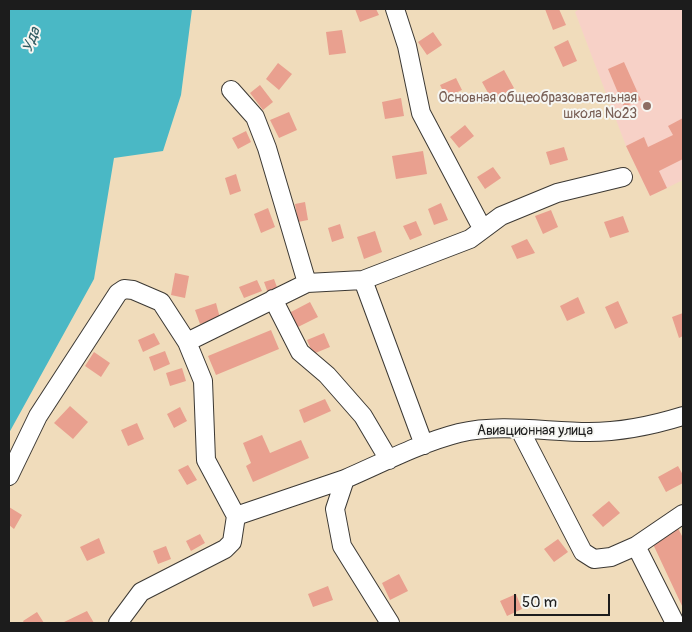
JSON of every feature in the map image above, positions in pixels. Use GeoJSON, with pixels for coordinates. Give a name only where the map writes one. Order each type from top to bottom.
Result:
{"type":"FeatureCollection","features":[{"type":"Feature","properties":{"kind":"street"},"geometry":{"type":"LineString","coordinates":[[395,9],[407,46],[421,113],[482,228]]}},
{"type":"Feature","properties":{"kind":"street"},"geometry":{"type":"LineString","coordinates":[[231,90],[255,116],[267,148],[307,283]]}},
{"type":"Feature","properties":{"kind":"street"},"geometry":{"type":"LineString","coordinates":[[187,342],[307,283],[364,280],[470,238],[501,216],[557,193],[623,177]]}},
{"type":"Feature","properties":{"kind":"street"},"geometry":{"type":"LineString","coordinates":[[364,280],[424,445]]}},
{"type":"Feature","properties":{"kind":"street"},"geometry":{"type":"LineString","coordinates":[[9,476],[38,416],[118,293],[124,289],[133,290],[161,302],[187,342],[203,381],[206,460],[236,516],[232,542],[225,549],[141,592],[118,623]]}},
{"type":"Feature","properties":{"kind":"street"},"geometry":{"type":"LineString","coordinates":[[273,300],[300,352],[326,375],[363,416],[389,460]]}},
{"type":"Feature","properties":{"kind":"street","name":"Авиационная улица"},"geometry":{"type":"LineString","coordinates":[[236,516],[345,479],[424,445],[460,433],[492,429],[591,432],[658,424],[683,416]]}},
{"type":"Feature","properties":{"kind":"street"},"geometry":{"type":"LineString","coordinates":[[520,430],[583,552],[594,559],[611,557],[636,546],[683,514]]}},
{"type":"Feature","properties":{"kind":"street"},"geometry":{"type":"LineString","coordinates":[[345,479],[335,509],[342,546],[390,623]]}},
{"type":"Feature","properties":{"kind":"street"},"geometry":{"type":"LineString","coordinates":[[636,546],[675,623]]}},
{"type":"Feature","properties":{"kind":"shaded area","name":"Основная общеобразовательная школа №23"},"geometry":{"type":"Polygon","coordinates":[[[579,9],[683,9],[683,180],[650,196],[626,146],[575,12],[579,9]]]}},
{"type":"Feature","properties":{"kind":"water","name":"Уда"},"geometry":{"type":"Polygon","coordinates":[[[9,9],[192,9],[181,95],[163,151],[114,158],[94,279],[9,433],[9,9]]]}},
{"type":"Feature","properties":{"kind":"building"},"geometry":{"type":"Polygon","coordinates":[[[355,9],[376,9],[379,15],[360,22],[355,9]]]}},
{"type":"Feature","properties":{"kind":"building"},"geometry":{"type":"Polygon","coordinates":[[[545,9],[559,9],[566,25],[553,30],[545,9]]]}},
{"type":"Feature","properties":{"kind":"building"},"geometry":{"type":"Polygon","coordinates":[[[342,30],[346,53],[329,55],[326,32],[342,30]]]}},
{"type":"Feature","properties":{"kind":"building"},"geometry":{"type":"Polygon","coordinates":[[[433,32],[442,45],[427,55],[418,42],[433,32]]]}},
{"type":"Feature","properties":{"kind":"building"},"geometry":{"type":"Polygon","coordinates":[[[568,40],[577,61],[563,67],[554,47],[568,40]]]}},
{"type":"Feature","properties":{"kind":"building"},"geometry":{"type":"Polygon","coordinates":[[[624,62],[641,100],[624,107],[608,69],[624,62]]]}},
{"type":"Feature","properties":{"kind":"building"},"geometry":{"type":"Polygon","coordinates":[[[278,63],[292,74],[279,90],[266,79],[278,63]]]}},
{"type":"Feature","properties":{"kind":"building"},"geometry":{"type":"Polygon","coordinates":[[[504,70],[514,88],[492,100],[482,82],[504,70]]]}},
{"type":"Feature","properties":{"kind":"building"},"geometry":{"type":"Polygon","coordinates":[[[456,78],[462,90],[446,97],[440,85],[456,78]]]}},
{"type":"Feature","properties":{"kind":"building"},"geometry":{"type":"Polygon","coordinates":[[[260,85],[273,102],[263,110],[250,93],[260,85]]]}},
{"type":"Feature","properties":{"kind":"building"},"geometry":{"type":"Polygon","coordinates":[[[401,98],[404,116],[385,119],[382,102],[401,98]]]}},
{"type":"Feature","properties":{"kind":"building"},"geometry":{"type":"Polygon","coordinates":[[[289,112],[297,130],[279,138],[270,120],[289,112]]]}},
{"type":"Feature","properties":{"kind":"building"},"geometry":{"type":"Polygon","coordinates":[[[683,118],[683,159],[659,171],[667,188],[650,196],[626,146],[644,137],[648,147],[673,135],[668,126],[683,118]]]}},
{"type":"Feature","properties":{"kind":"building"},"geometry":{"type":"Polygon","coordinates":[[[465,125],[474,136],[459,148],[450,137],[465,125]]]}},
{"type":"Feature","properties":{"kind":"building"},"geometry":{"type":"Polygon","coordinates":[[[246,131],[251,142],[238,149],[232,138],[246,131]]]}},
{"type":"Feature","properties":{"kind":"building"},"geometry":{"type":"Polygon","coordinates":[[[564,147],[568,160],[550,165],[546,152],[564,147]]]}},
{"type":"Feature","properties":{"kind":"building"},"geometry":{"type":"Polygon","coordinates":[[[423,151],[427,174],[396,179],[392,156],[423,151]]]}},
{"type":"Feature","properties":{"kind":"building"},"geometry":{"type":"Polygon","coordinates":[[[493,167],[501,178],[485,189],[477,177],[493,167]]]}},
{"type":"Feature","properties":{"kind":"building"},"geometry":{"type":"Polygon","coordinates":[[[236,174],[241,191],[230,195],[225,178],[236,174]]]}},
{"type":"Feature","properties":{"kind":"building"},"geometry":{"type":"Polygon","coordinates":[[[305,202],[308,220],[298,222],[295,204],[305,202]]]}},
{"type":"Feature","properties":{"kind":"building"},"geometry":{"type":"Polygon","coordinates":[[[441,203],[448,220],[434,225],[428,209],[441,203]]]}},
{"type":"Feature","properties":{"kind":"building"},"geometry":{"type":"Polygon","coordinates":[[[268,208],[275,227],[261,233],[254,214],[268,208]]]}},
{"type":"Feature","properties":{"kind":"building"},"geometry":{"type":"Polygon","coordinates":[[[551,210],[558,227],[543,234],[535,216],[551,210]]]}},
{"type":"Feature","properties":{"kind":"building"},"geometry":{"type":"Polygon","coordinates":[[[623,216],[629,232],[610,238],[604,222],[623,216]]]}},
{"type":"Feature","properties":{"kind":"building"},"geometry":{"type":"Polygon","coordinates":[[[416,221],[422,235],[410,240],[403,226],[416,221]]]}},
{"type":"Feature","properties":{"kind":"building"},"geometry":{"type":"Polygon","coordinates":[[[340,224],[344,238],[332,242],[328,228],[340,224]]]}},
{"type":"Feature","properties":{"kind":"building"},"geometry":{"type":"Polygon","coordinates":[[[375,231],[382,252],[364,259],[357,237],[375,231]]]}},
{"type":"Feature","properties":{"kind":"building"},"geometry":{"type":"Polygon","coordinates":[[[527,239],[535,253],[517,259],[511,246],[527,239]]]}},
{"type":"Feature","properties":{"kind":"building"},"geometry":{"type":"Polygon","coordinates":[[[175,273],[189,276],[185,298],[171,295],[175,273]]]}},
{"type":"Feature","properties":{"kind":"building"},"geometry":{"type":"Polygon","coordinates":[[[274,279],[278,290],[268,293],[264,282],[274,279]]]}},
{"type":"Feature","properties":{"kind":"building"},"geometry":{"type":"Polygon","coordinates":[[[257,280],[262,291],[244,298],[239,287],[257,280]]]}},
{"type":"Feature","properties":{"kind":"building"},"geometry":{"type":"Polygon","coordinates":[[[578,297],[585,313],[567,321],[560,306],[578,297]]]}},
{"type":"Feature","properties":{"kind":"building"},"geometry":{"type":"Polygon","coordinates":[[[618,301],[628,323],[615,329],[605,307],[618,301]]]}},
{"type":"Feature","properties":{"kind":"building"},"geometry":{"type":"Polygon","coordinates":[[[310,302],[318,317],[296,328],[289,313],[310,302]]]}},
{"type":"Feature","properties":{"kind":"building"},"geometry":{"type":"Polygon","coordinates":[[[216,303],[220,318],[200,324],[195,310],[216,303]]]}},
{"type":"Feature","properties":{"kind":"building"},"geometry":{"type":"Polygon","coordinates":[[[683,313],[683,336],[679,338],[672,317],[683,313]]]}},
{"type":"Feature","properties":{"kind":"building"},"geometry":{"type":"Polygon","coordinates":[[[271,330],[279,349],[216,375],[208,356],[271,330]]]}},
{"type":"Feature","properties":{"kind":"building"},"geometry":{"type":"Polygon","coordinates":[[[154,333],[160,344],[143,352],[138,340],[154,333]]]}},
{"type":"Feature","properties":{"kind":"building"},"geometry":{"type":"Polygon","coordinates":[[[324,333],[330,347],[313,354],[307,340],[324,333]]]}},
{"type":"Feature","properties":{"kind":"building"},"geometry":{"type":"Polygon","coordinates":[[[165,351],[170,364],[154,371],[149,357],[165,351]]]}},
{"type":"Feature","properties":{"kind":"building"},"geometry":{"type":"Polygon","coordinates":[[[94,352],[110,363],[101,377],[85,366],[94,352]]]}},
{"type":"Feature","properties":{"kind":"building"},"geometry":{"type":"Polygon","coordinates":[[[182,368],[186,381],[170,386],[166,373],[182,368]]]}},
{"type":"Feature","properties":{"kind":"building"},"geometry":{"type":"Polygon","coordinates":[[[325,399],[331,411],[304,423],[299,410],[325,399]]]}},
{"type":"Feature","properties":{"kind":"building"},"geometry":{"type":"Polygon","coordinates":[[[70,406],[88,422],[73,439],[54,423],[70,406]]]}},
{"type":"Feature","properties":{"kind":"building"},"geometry":{"type":"Polygon","coordinates":[[[180,407],[187,421],[174,428],[167,414],[180,407]]]}},
{"type":"Feature","properties":{"kind":"building"},"geometry":{"type":"Polygon","coordinates":[[[137,423],[144,439],[128,446],[121,430],[137,423]]]}},
{"type":"Feature","properties":{"kind":"building"},"geometry":{"type":"Polygon","coordinates":[[[262,435],[270,453],[301,440],[309,458],[253,482],[246,466],[251,463],[243,443],[262,435]]]}},
{"type":"Feature","properties":{"kind":"building"},"geometry":{"type":"Polygon","coordinates":[[[188,465],[197,480],[187,485],[178,470],[188,465]]]}},
{"type":"Feature","properties":{"kind":"building"},"geometry":{"type":"Polygon","coordinates":[[[678,466],[683,475],[683,483],[666,492],[658,477],[678,466]]]}},
{"type":"Feature","properties":{"kind":"building"},"geometry":{"type":"Polygon","coordinates":[[[609,501],[620,513],[603,527],[592,515],[609,501]]]}},
{"type":"Feature","properties":{"kind":"building"},"geometry":{"type":"Polygon","coordinates":[[[9,507],[22,515],[14,529],[9,525],[9,507]]]}},
{"type":"Feature","properties":{"kind":"building"},"geometry":{"type":"Polygon","coordinates":[[[678,528],[683,538],[683,608],[652,542],[678,528]]]}},
{"type":"Feature","properties":{"kind":"building"},"geometry":{"type":"Polygon","coordinates":[[[200,534],[205,543],[191,551],[186,541],[200,534]]]}},
{"type":"Feature","properties":{"kind":"building"},"geometry":{"type":"Polygon","coordinates":[[[99,538],[105,553],[87,561],[80,547],[99,538]]]}},
{"type":"Feature","properties":{"kind":"building"},"geometry":{"type":"Polygon","coordinates":[[[558,539],[568,552],[554,562],[544,549],[558,539]]]}},
{"type":"Feature","properties":{"kind":"building"},"geometry":{"type":"Polygon","coordinates":[[[166,546],[171,559],[158,564],[153,551],[166,546]]]}},
{"type":"Feature","properties":{"kind":"building"},"geometry":{"type":"Polygon","coordinates":[[[399,574],[408,591],[390,600],[382,583],[399,574]]]}},
{"type":"Feature","properties":{"kind":"building"},"geometry":{"type":"Polygon","coordinates":[[[328,586],[333,600],[313,607],[308,594],[328,586]]]}},
{"type":"Feature","properties":{"kind":"building"},"geometry":{"type":"Polygon","coordinates":[[[516,594],[522,609],[507,616],[500,601],[516,594]]]}},
{"type":"Feature","properties":{"kind":"building"},"geometry":{"type":"Polygon","coordinates":[[[87,611],[94,623],[62,623],[87,611]]]}},
{"type":"Feature","properties":{"kind":"building"},"geometry":{"type":"Polygon","coordinates":[[[37,612],[44,623],[24,623],[23,621],[37,612]]]}},
{"type":"Feature","properties":{"kind":"place","name":"Основная общеобразовательная школа №23"},"geometry":{"type":"Point","coordinates":[647,106]}}]}
